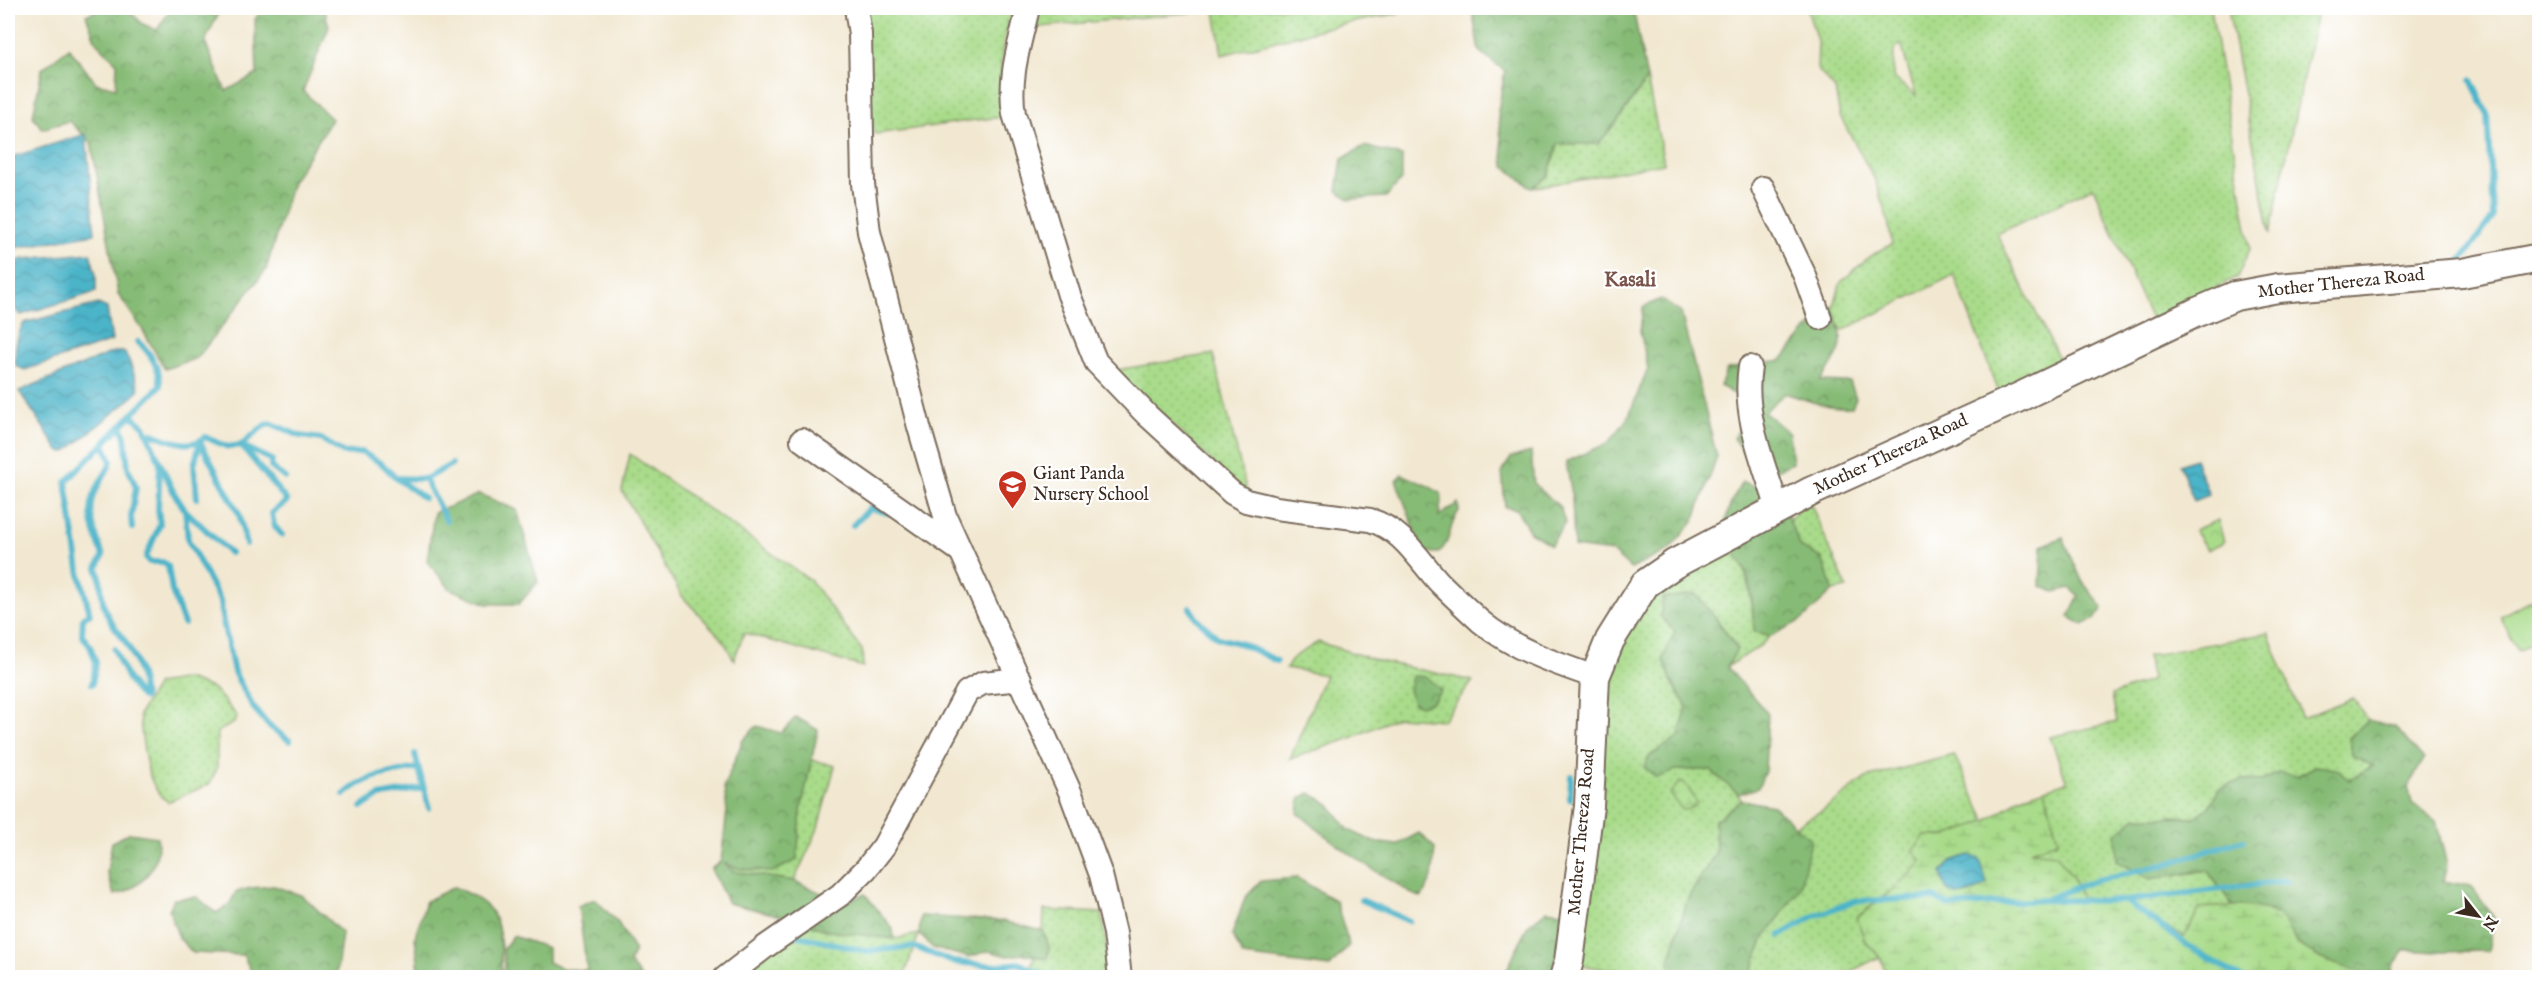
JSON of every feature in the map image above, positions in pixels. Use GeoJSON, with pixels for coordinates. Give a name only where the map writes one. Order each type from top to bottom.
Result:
{"type":"FeatureCollection","features":[{"type":"Feature","properties":{"kind":"street"},"geometry":{"type":"LineString","coordinates":[[856,8],[860,34],[863,184],[869,232],[919,427],[945,516],[1071,794],[1101,875],[1115,933],[1120,978]]}},
{"type":"Feature","properties":{"kind":"street"},"geometry":{"type":"LineString","coordinates":[[1028,8],[1014,64],[1011,95],[1014,114],[1069,295],[1096,362],[1147,415],[1232,493],[1259,505],[1370,520],[1385,525],[1410,546],[1440,583],[1482,622],[1525,650],[1595,677]]}},
{"type":"Feature","properties":{"kind":"street"},"geometry":{"type":"LineString","coordinates":[[1763,188],[1805,276],[1820,318]]}},
{"type":"Feature","properties":{"kind":"street","name":"Mother Thereza Road"},"geometry":{"type":"LineString","coordinates":[[1564,978],[1569,961],[1585,848],[1595,677],[1610,640],[1645,584],[1674,564],[1778,509],[1888,455],[2024,395],[2235,296],[2287,287],[2462,273],[2540,258]]}},
{"type":"Feature","properties":{"kind":"street"},"geometry":{"type":"LineString","coordinates":[[1750,367],[1747,384],[1752,425],[1778,509]]}},
{"type":"Feature","properties":{"kind":"street"},"geometry":{"type":"LineString","coordinates":[[802,440],[960,551]]}},
{"type":"Feature","properties":{"kind":"street"},"geometry":{"type":"LineString","coordinates":[[725,978],[840,895],[866,869],[884,846],[966,692],[983,683],[1020,679]]}},
{"type":"Feature","properties":{"kind":"green space"},"geometry":{"type":"Polygon","coordinates":[[[103,8],[126,8],[143,24],[157,30],[170,10],[169,8],[221,8],[205,42],[226,91],[257,74],[255,19],[264,8],[324,8],[329,27],[303,91],[332,119],[292,182],[266,270],[197,358],[165,369],[118,294],[91,142],[69,121],[42,129],[33,116],[42,69],[69,48],[96,83],[116,88],[117,63],[96,42],[86,15],[103,8]]]}},
{"type":"Feature","properties":{"kind":"green space"},"geometry":{"type":"Polygon","coordinates":[[[859,8],[1015,8],[1005,34],[1001,61],[1004,117],[874,134],[859,8]]]}},
{"type":"Feature","properties":{"kind":"green space"},"geometry":{"type":"Polygon","coordinates":[[[1036,8],[1415,8],[1222,55],[1215,10],[1031,28],[1036,8]]]}},
{"type":"Feature","properties":{"kind":"green space"},"geometry":{"type":"Polygon","coordinates":[[[1470,8],[1633,8],[1647,79],[1598,144],[1558,144],[1548,176],[1532,188],[1504,166],[1498,111],[1505,71],[1479,51],[1470,8]]]}},
{"type":"Feature","properties":{"kind":"green space"},"geometry":{"type":"Polygon","coordinates":[[[1807,8],[1987,8],[1989,13],[2018,8],[2211,8],[2250,249],[2237,277],[2152,322],[2093,187],[1997,234],[2061,363],[2000,395],[1954,275],[1842,331],[1833,309],[1841,282],[1870,256],[1892,244],[1888,221],[1875,180],[1840,116],[1835,89],[1817,69],[1818,44],[1807,8]],[[1901,44],[1894,50],[1893,77],[1916,96],[1901,44]]]}},
{"type":"Feature","properties":{"kind":"green space"},"geometry":{"type":"Polygon","coordinates":[[[2228,8],[2318,8],[2270,234],[2228,8]]]}},
{"type":"Feature","properties":{"kind":"green space"},"geometry":{"type":"Polygon","coordinates":[[[1647,79],[1664,163],[1532,188],[1548,176],[1558,144],[1615,124],[1647,79]]]}},
{"type":"Feature","properties":{"kind":"green space"},"geometry":{"type":"Polygon","coordinates":[[[1364,146],[1402,156],[1402,179],[1386,197],[1349,199],[1337,191],[1342,159],[1364,146]]]}},
{"type":"Feature","properties":{"kind":"green space"},"geometry":{"type":"Polygon","coordinates":[[[1661,299],[1681,313],[1717,457],[1694,521],[1669,550],[1631,569],[1612,552],[1574,547],[1572,495],[1566,462],[1608,443],[1627,420],[1648,368],[1640,331],[1643,307],[1661,299]]]}},
{"type":"Feature","properties":{"kind":"green space"},"geometry":{"type":"Polygon","coordinates":[[[1833,309],[1840,331],[1840,347],[1838,354],[1820,381],[1850,382],[1856,398],[1852,407],[1826,405],[1785,393],[1764,412],[1789,433],[1792,463],[1774,471],[1752,464],[1733,438],[1748,419],[1747,401],[1720,386],[1727,369],[1782,360],[1807,330],[1833,309]]]}},
{"type":"Feature","properties":{"kind":"green space"},"geometry":{"type":"Polygon","coordinates":[[[1213,354],[1248,496],[1116,370],[1213,354]]]}},
{"type":"Feature","properties":{"kind":"green space"},"geometry":{"type":"Polygon","coordinates":[[[1531,452],[1534,484],[1560,507],[1565,523],[1551,545],[1530,532],[1516,509],[1505,507],[1502,471],[1511,458],[1531,452]]]}},
{"type":"Feature","properties":{"kind":"green space"},"geometry":{"type":"Polygon","coordinates":[[[630,454],[811,581],[862,650],[863,667],[744,633],[734,660],[723,640],[682,596],[622,491],[630,454]]]}},
{"type":"Feature","properties":{"kind":"green space"},"geometry":{"type":"Polygon","coordinates":[[[1402,474],[1442,495],[1439,516],[1458,503],[1459,511],[1446,544],[1438,553],[1423,552],[1396,480],[1402,474]]]}},
{"type":"Feature","properties":{"kind":"green space"},"geometry":{"type":"Polygon","coordinates":[[[1742,482],[1783,494],[1789,520],[1801,548],[1822,558],[1833,591],[1802,620],[1769,637],[1754,631],[1750,584],[1727,534],[1727,517],[1730,506],[1742,482]]]}},
{"type":"Feature","properties":{"kind":"green space"},"geometry":{"type":"Polygon","coordinates":[[[479,494],[517,510],[538,582],[519,604],[487,604],[450,589],[427,561],[434,513],[479,494]]]}},
{"type":"Feature","properties":{"kind":"green space"},"geometry":{"type":"Polygon","coordinates":[[[1809,500],[1847,588],[1833,591],[1822,558],[1801,548],[1789,520],[1809,500]]]}},
{"type":"Feature","properties":{"kind":"green space"},"geometry":{"type":"Polygon","coordinates":[[[2218,520],[2224,542],[2207,550],[2194,530],[2218,520]]]}},
{"type":"Feature","properties":{"kind":"green space"},"geometry":{"type":"Polygon","coordinates":[[[2063,537],[2082,581],[2103,608],[2095,619],[2083,625],[2069,617],[2079,596],[2070,588],[2055,592],[2040,586],[2042,546],[2063,537]]]}},
{"type":"Feature","properties":{"kind":"green space"},"geometry":{"type":"Polygon","coordinates":[[[1731,541],[1745,571],[1752,605],[1754,631],[1769,637],[1760,646],[1727,667],[1737,648],[1695,594],[1663,599],[1675,632],[1671,680],[1687,707],[1679,737],[1650,756],[1676,770],[1710,770],[1742,800],[1715,820],[1716,852],[1688,898],[1669,961],[1672,977],[1576,965],[1605,701],[1618,652],[1641,602],[1731,541]]]}},
{"type":"Feature","properties":{"kind":"green space"},"geometry":{"type":"Polygon","coordinates":[[[1695,594],[1715,617],[1737,649],[1727,667],[1768,714],[1765,771],[1758,788],[1738,794],[1710,770],[1676,770],[1657,778],[1644,767],[1650,756],[1679,737],[1687,707],[1671,680],[1663,658],[1675,632],[1661,617],[1663,598],[1695,594]]]}},
{"type":"Feature","properties":{"kind":"green space"},"geometry":{"type":"Polygon","coordinates":[[[2539,596],[2539,639],[2518,651],[2500,616],[2539,596]]]}},
{"type":"Feature","properties":{"kind":"green space"},"geometry":{"type":"Polygon","coordinates":[[[2268,633],[2302,718],[2353,698],[2368,720],[2349,738],[2374,766],[2349,780],[2316,766],[2297,776],[2278,773],[2262,781],[2242,780],[2220,788],[2208,808],[2195,817],[2170,816],[2174,876],[2207,870],[2233,906],[2200,908],[2185,937],[2160,926],[2125,901],[2082,900],[2072,876],[2029,852],[2058,841],[2045,789],[2067,782],[2050,737],[2117,722],[2112,695],[2152,680],[2147,656],[2268,633]]]}},
{"type":"Feature","properties":{"kind":"green space"},"geometry":{"type":"Polygon","coordinates":[[[1318,642],[1379,661],[1473,681],[1443,720],[1398,717],[1351,738],[1290,759],[1325,675],[1286,668],[1294,657],[1318,642]]]}},
{"type":"Feature","properties":{"kind":"green space"},"geometry":{"type":"Polygon","coordinates":[[[1412,676],[1426,677],[1441,690],[1432,702],[1420,706],[1413,702],[1409,690],[1412,676]]]}},
{"type":"Feature","properties":{"kind":"green space"},"geometry":{"type":"Polygon","coordinates":[[[187,679],[214,689],[237,716],[234,723],[217,732],[217,767],[210,784],[168,802],[160,794],[149,774],[139,715],[157,684],[187,679]]]}},
{"type":"Feature","properties":{"kind":"green space"},"geometry":{"type":"Polygon","coordinates":[[[796,717],[818,730],[801,810],[797,860],[772,872],[740,869],[724,863],[736,872],[794,881],[844,903],[865,894],[893,929],[894,939],[829,931],[786,917],[728,903],[711,869],[721,861],[727,811],[724,786],[743,740],[757,726],[781,733],[796,717]]]}},
{"type":"Feature","properties":{"kind":"green space"},"geometry":{"type":"Polygon","coordinates":[[[2368,720],[2395,727],[2424,759],[2408,787],[2412,803],[2436,821],[2447,865],[2443,881],[2471,886],[2494,918],[2488,951],[2406,950],[2394,964],[2389,977],[2367,974],[2328,961],[2306,949],[2295,940],[2281,919],[2268,910],[2233,906],[2207,870],[2150,879],[2117,861],[2116,834],[2136,817],[2195,817],[2208,808],[2220,788],[2242,780],[2262,781],[2278,773],[2297,776],[2316,766],[2340,770],[2349,780],[2373,766],[2353,756],[2349,738],[2368,720]]]}},
{"type":"Feature","properties":{"kind":"green space"},"geometry":{"type":"Polygon","coordinates":[[[758,745],[835,766],[817,831],[794,881],[736,872],[721,861],[758,745]]]}},
{"type":"Feature","properties":{"kind":"green space"},"geometry":{"type":"Polygon","coordinates":[[[1954,755],[1986,821],[1946,836],[1925,836],[1923,862],[1896,887],[1857,917],[1865,941],[1880,957],[1839,977],[1753,978],[1751,974],[1763,940],[1800,888],[1810,840],[1796,826],[1826,808],[1866,778],[1954,755]]]}},
{"type":"Feature","properties":{"kind":"green space"},"geometry":{"type":"Polygon","coordinates":[[[1680,782],[1687,786],[1697,803],[1689,809],[1682,810],[1670,793],[1680,782]]]}},
{"type":"Feature","properties":{"kind":"green space"},"geometry":{"type":"Polygon","coordinates":[[[2045,789],[2058,841],[2030,851],[2056,854],[2072,876],[2082,900],[2125,901],[2146,916],[2184,937],[2200,908],[2249,906],[2259,908],[2277,915],[2293,938],[2308,952],[2340,966],[2385,977],[1887,977],[1880,957],[1865,941],[1857,918],[1896,887],[1922,862],[1913,850],[1925,836],[1946,836],[1986,821],[2018,798],[2045,789]]]}},
{"type":"Feature","properties":{"kind":"green space"},"geometry":{"type":"Polygon","coordinates":[[[1310,793],[1328,803],[1349,830],[1374,842],[1397,845],[1419,833],[1435,848],[1432,878],[1422,897],[1411,894],[1358,860],[1298,813],[1300,798],[1310,793]]]}},
{"type":"Feature","properties":{"kind":"green space"},"geometry":{"type":"Polygon","coordinates":[[[1742,800],[1773,806],[1811,840],[1800,888],[1763,940],[1751,974],[1753,977],[1672,977],[1669,961],[1688,898],[1716,852],[1715,820],[1742,800]]]}},
{"type":"Feature","properties":{"kind":"green space"},"geometry":{"type":"Polygon","coordinates":[[[129,833],[157,837],[156,857],[153,866],[141,882],[133,888],[114,895],[107,872],[112,842],[129,833]]]}},
{"type":"Feature","properties":{"kind":"green space"},"geometry":{"type":"Polygon","coordinates":[[[1297,878],[1336,901],[1349,945],[1330,967],[1243,956],[1232,935],[1245,898],[1261,881],[1297,878]]]}},
{"type":"Feature","properties":{"kind":"green space"},"geometry":{"type":"Polygon","coordinates":[[[274,886],[303,896],[342,933],[336,977],[254,977],[243,955],[193,953],[179,938],[169,910],[174,899],[197,897],[216,913],[229,905],[236,892],[274,886]]]}},
{"type":"Feature","properties":{"kind":"green space"},"geometry":{"type":"Polygon","coordinates":[[[454,887],[483,903],[494,916],[500,936],[501,968],[504,977],[420,977],[415,937],[426,901],[454,887]]]}},
{"type":"Feature","properties":{"kind":"green space"},"geometry":{"type":"Polygon","coordinates":[[[595,899],[618,923],[635,951],[629,963],[641,977],[555,978],[553,975],[529,978],[505,977],[503,949],[513,936],[548,948],[548,962],[562,969],[587,970],[578,906],[595,899]]]}},
{"type":"Feature","properties":{"kind":"green space"},"geometry":{"type":"Polygon","coordinates":[[[1044,910],[1102,913],[1110,977],[1029,978],[1034,957],[1047,958],[1049,947],[1043,931],[1044,910]]]}},
{"type":"Feature","properties":{"kind":"green space"},"geometry":{"type":"Polygon","coordinates":[[[1547,910],[1562,912],[1564,925],[1551,977],[1503,978],[1528,925],[1547,910]]]}},
{"type":"Feature","properties":{"kind":"green space"},"geometry":{"type":"Polygon","coordinates":[[[921,916],[1002,921],[1043,931],[1049,947],[1047,959],[1025,954],[1007,956],[989,951],[968,957],[933,948],[919,934],[921,916]]]}},
{"type":"Feature","properties":{"kind":"green space"},"geometry":{"type":"Polygon","coordinates":[[[805,923],[894,939],[919,934],[904,977],[891,977],[884,974],[880,977],[842,977],[838,972],[811,972],[807,977],[736,978],[805,923]]]}},
{"type":"Feature","properties":{"kind":"water"},"geometry":{"type":"Polygon","coordinates":[[[86,134],[95,234],[8,249],[8,158],[86,134]]]}},
{"type":"Feature","properties":{"kind":"water"},"geometry":{"type":"Polygon","coordinates":[[[90,253],[96,274],[96,292],[21,315],[16,310],[8,292],[8,263],[23,259],[90,253]]]}},
{"type":"Feature","properties":{"kind":"water"},"geometry":{"type":"Polygon","coordinates":[[[98,304],[107,308],[112,341],[25,370],[16,366],[16,344],[24,323],[98,304]]]}},
{"type":"Feature","properties":{"kind":"water"},"geometry":{"type":"Polygon","coordinates":[[[113,352],[124,352],[139,388],[135,395],[66,452],[59,451],[19,391],[113,352]]]}},
{"type":"Feature","properties":{"kind":"water"},"geometry":{"type":"Polygon","coordinates":[[[2195,459],[2209,495],[2194,501],[2180,465],[2195,459]]]}},
{"type":"Feature","properties":{"kind":"water"},"geometry":{"type":"Polygon","coordinates":[[[1969,855],[1980,859],[1987,883],[1978,890],[1955,895],[1946,888],[1942,873],[1951,861],[1969,855]]]}},
{"type":"Feature","properties":{"kind":"waterway"},"geometry":{"type":"LineString","coordinates":[[2458,265],[2493,217],[2487,114],[2471,80]]}},
{"type":"Feature","properties":{"kind":"waterway"},"geometry":{"type":"LineString","coordinates":[[92,684],[96,663],[90,646],[82,635],[83,617],[90,614],[79,570],[66,482],[160,386],[159,374],[154,362],[138,342]]}},
{"type":"Feature","properties":{"kind":"waterway"},"geometry":{"type":"LineString","coordinates":[[131,415],[144,426],[160,463],[158,510],[160,524],[146,557],[149,562],[163,562],[168,566],[172,591],[184,624]]}},
{"type":"Feature","properties":{"kind":"waterway"},"geometry":{"type":"LineString","coordinates":[[282,535],[274,525],[272,513],[287,501],[241,445],[270,423],[300,436],[321,439],[344,453],[362,452],[382,464],[396,478],[424,498]]}},
{"type":"Feature","properties":{"kind":"waterway"},"geometry":{"type":"LineString","coordinates":[[121,426],[125,437],[128,468],[136,487],[131,517],[132,528]]}},
{"type":"Feature","properties":{"kind":"waterway"},"geometry":{"type":"LineString","coordinates":[[146,432],[184,443],[192,443],[205,437],[228,447],[241,445],[272,460],[271,467],[285,478]]}},
{"type":"Feature","properties":{"kind":"waterway"},"geometry":{"type":"LineString","coordinates":[[200,442],[239,514],[246,544]]}},
{"type":"Feature","properties":{"kind":"waterway"},"geometry":{"type":"LineString","coordinates":[[197,498],[194,465],[200,442]]}},
{"type":"Feature","properties":{"kind":"waterway"},"geometry":{"type":"LineString","coordinates":[[104,444],[111,461],[94,495],[91,513],[103,556],[97,568],[105,609],[135,660],[144,698],[130,682],[114,649]]}},
{"type":"Feature","properties":{"kind":"waterway"},"geometry":{"type":"LineString","coordinates":[[397,478],[425,479],[452,464]]}},
{"type":"Feature","properties":{"kind":"waterway"},"geometry":{"type":"LineString","coordinates":[[161,465],[185,510],[230,553]]}},
{"type":"Feature","properties":{"kind":"waterway"},"geometry":{"type":"LineString","coordinates":[[425,479],[446,520]]}},
{"type":"Feature","properties":{"kind":"waterway"},"geometry":{"type":"LineString","coordinates":[[853,525],[870,508],[889,513]]}},
{"type":"Feature","properties":{"kind":"waterway"},"geometry":{"type":"LineString","coordinates":[[185,510],[188,540],[220,601],[234,672],[253,707],[268,725],[290,741]]}},
{"type":"Feature","properties":{"kind":"waterway"},"geometry":{"type":"LineString","coordinates":[[1190,608],[1197,619],[1218,638],[1242,644],[1277,661]]}},
{"type":"Feature","properties":{"kind":"waterway"},"geometry":{"type":"LineString","coordinates":[[415,754],[429,808]]}},
{"type":"Feature","properties":{"kind":"waterway"},"geometry":{"type":"LineString","coordinates":[[344,795],[370,779],[388,773],[418,768]]}},
{"type":"Feature","properties":{"kind":"waterway"},"geometry":{"type":"LineString","coordinates":[[1570,799],[1571,776]]}},
{"type":"Feature","properties":{"kind":"waterway"},"geometry":{"type":"LineString","coordinates":[[362,807],[379,796],[423,788]]}},
{"type":"Feature","properties":{"kind":"waterway"},"geometry":{"type":"LineString","coordinates":[[2049,898],[2093,881],[2163,865],[2243,840]]}},
{"type":"Feature","properties":{"kind":"waterway"},"geometry":{"type":"LineString","coordinates":[[1780,936],[1812,917],[1854,901],[1935,898],[1949,906],[2044,900],[2125,901],[2286,881]]}},
{"type":"Feature","properties":{"kind":"waterway"},"geometry":{"type":"LineString","coordinates":[[1361,900],[1409,921]]}},
{"type":"Feature","properties":{"kind":"waterway"},"geometry":{"type":"LineString","coordinates":[[2126,901],[2187,945],[2241,978]]}},
{"type":"Feature","properties":{"kind":"waterway"},"geometry":{"type":"LineString","coordinates":[[795,935],[866,951],[914,947],[953,962],[997,966],[1018,963],[1050,978]]}},
{"type":"Feature","properties":{"kind":"place","name":"Giant Panda Nursery School"},"geometry":{"type":"Point","coordinates":[1012,510]}},
{"type":"Feature","properties":{"kind":"district","name":"Kasali"},"geometry":{"type":"Point","coordinates":[1630,280]}}]}
